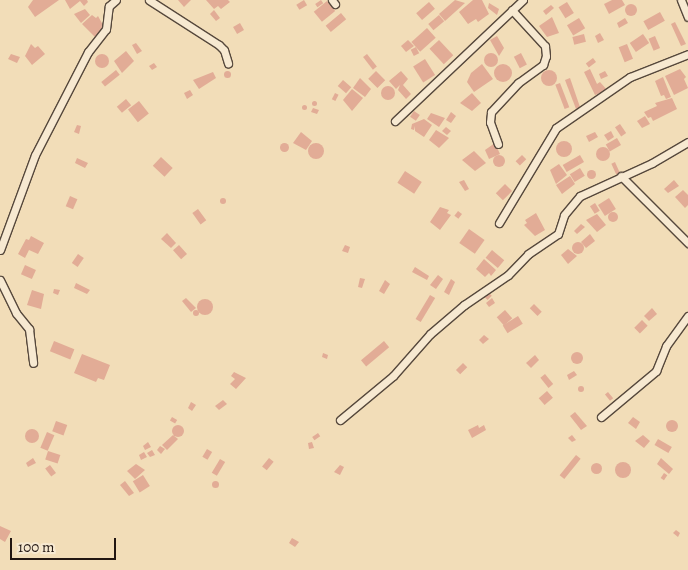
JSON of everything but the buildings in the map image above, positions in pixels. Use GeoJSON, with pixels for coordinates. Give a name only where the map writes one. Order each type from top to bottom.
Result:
{"type":"FeatureCollection","features":[{"type":"Feature","properties":{"kind":"street"},"geometry":{"type":"LineString","coordinates":[[0,250],[35,155],[88,52],[106,29],[109,6],[116,0]]}},
{"type":"Feature","properties":{"kind":"street"},"geometry":{"type":"LineString","coordinates":[[149,0],[219,45],[224,50],[228,63]]}},
{"type":"Feature","properties":{"kind":"street"},"geometry":{"type":"LineString","coordinates":[[395,121],[523,0]]}},
{"type":"Feature","properties":{"kind":"street"},"geometry":{"type":"LineString","coordinates":[[681,0],[688,17]]}},
{"type":"Feature","properties":{"kind":"street"},"geometry":{"type":"LineString","coordinates":[[498,144],[490,122],[491,112],[518,83],[543,64],[546,56],[545,46],[512,10]]}},
{"type":"Feature","properties":{"kind":"street"},"geometry":{"type":"LineString","coordinates":[[499,223],[556,128],[630,77],[688,54]]}},
{"type":"Feature","properties":{"kind":"street"},"geometry":{"type":"LineString","coordinates":[[340,420],[393,376],[430,334],[464,305],[508,275],[528,254],[558,234],[564,215],[580,196],[652,163],[688,142]]}},
{"type":"Feature","properties":{"kind":"street"},"geometry":{"type":"LineString","coordinates":[[621,176],[645,204],[688,243]]}},
{"type":"Feature","properties":{"kind":"street"},"geometry":{"type":"LineString","coordinates":[[0,280],[32,335],[33,364]]}},
{"type":"Feature","properties":{"kind":"street"},"geometry":{"type":"LineString","coordinates":[[601,417],[656,371],[666,346],[688,316]]}}]}
